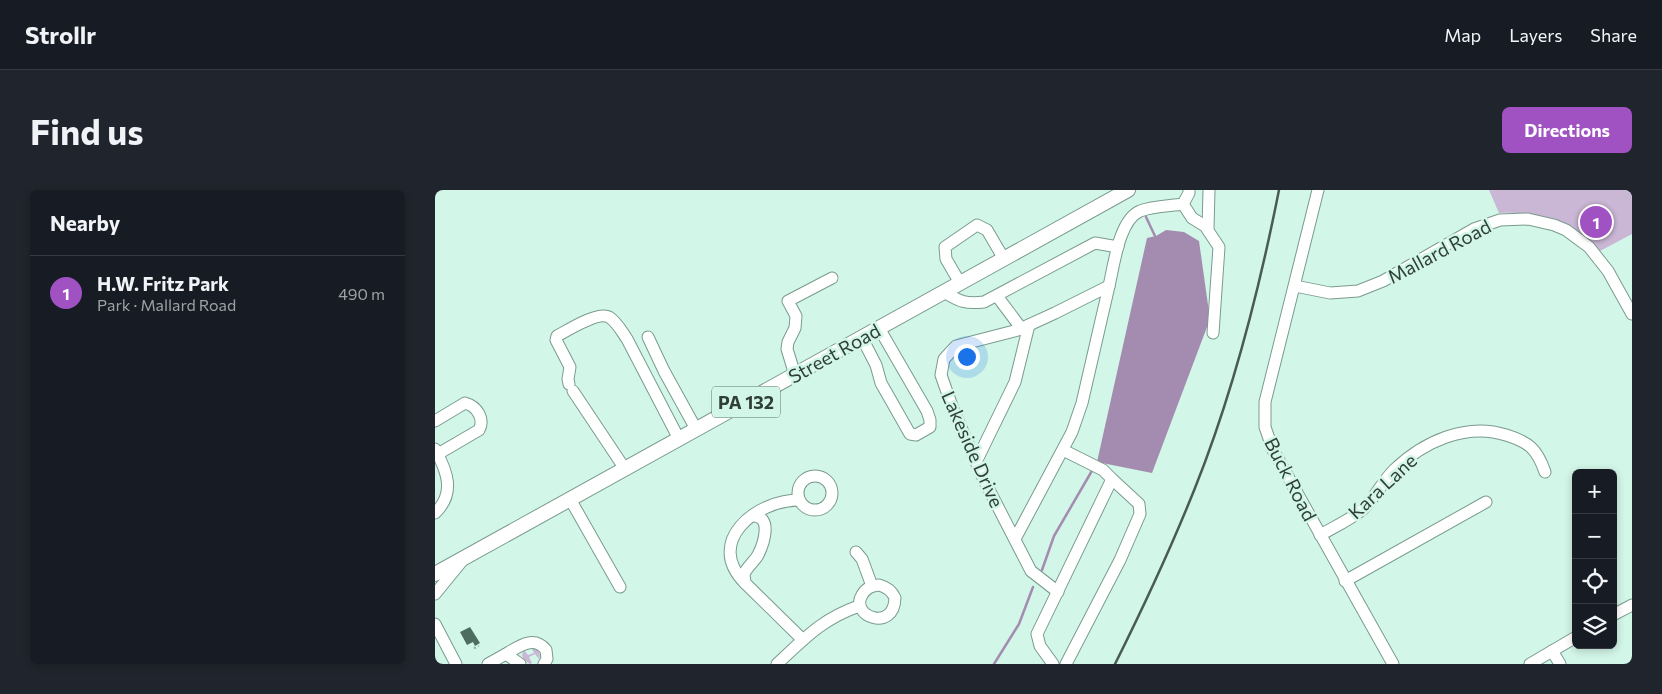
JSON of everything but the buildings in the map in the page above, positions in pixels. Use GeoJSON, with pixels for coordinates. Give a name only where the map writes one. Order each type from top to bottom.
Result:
{"type":"FeatureCollection","features":[{"type":"Feature","properties":{"kind":"main road","name":"Street Road"},"geometry":{"type":"LineString","coordinates":[[435,574],[1128,190]]}},
{"type":"Feature","properties":{"kind":"street"},"geometry":{"type":"LineString","coordinates":[[1189,190],[1183,204],[1192,218],[1208,229],[1219,247],[1213,332]]}},
{"type":"Feature","properties":{"kind":"street"},"geometry":{"type":"LineString","coordinates":[[1208,229],[1209,190]]}},
{"type":"Feature","properties":{"kind":"street","name":"Buck Road"},"geometry":{"type":"LineString","coordinates":[[1318,190],[1267,390],[1264,414],[1265,426],[1273,450],[1393,664]]}},
{"type":"Feature","properties":{"kind":"street","name":"Lakeside Drive"},"geometry":{"type":"LineString","coordinates":[[1015,539],[1072,432],[1083,403],[1118,247],[1126,226],[1133,216],[1141,211],[1183,204]]}},
{"type":"Feature","properties":{"kind":"street","name":"Mallard Road"},"geometry":{"type":"LineString","coordinates":[[1295,286],[1317,292],[1358,291],[1383,281],[1474,229],[1500,220],[1528,219],[1566,230],[1589,247],[1607,272],[1632,314]]}},
{"type":"Feature","properties":{"kind":"street"},"geometry":{"type":"LineString","coordinates":[[960,283],[946,259],[945,247],[977,225],[987,230],[1004,259]]}},
{"type":"Feature","properties":{"kind":"street"},"geometry":{"type":"LineString","coordinates":[[944,292],[960,302],[970,304],[984,302],[1095,243],[1118,247]]}},
{"type":"Feature","properties":{"kind":"street"},"geometry":{"type":"LineString","coordinates":[[795,374],[787,349],[788,342],[795,328],[795,316],[788,301],[832,278]]}},
{"type":"Feature","properties":{"kind":"street","name":"Lakeside Drive"},"geometry":{"type":"LineString","coordinates":[[1056,590],[1031,571],[984,480],[941,375],[944,359],[956,346],[1025,326],[1109,286]]}},
{"type":"Feature","properties":{"kind":"street"},"geometry":{"type":"LineString","coordinates":[[976,462],[1015,382],[1025,326],[997,296]]}},
{"type":"Feature","properties":{"kind":"street"},"geometry":{"type":"LineString","coordinates":[[625,469],[571,388],[568,379],[570,367],[556,340],[557,336],[600,315],[609,317],[627,339],[679,439]]}},
{"type":"Feature","properties":{"kind":"street"},"geometry":{"type":"LineString","coordinates":[[862,338],[876,366],[881,383],[910,434],[915,436],[930,427],[930,420],[927,411],[879,328]]}},
{"type":"Feature","properties":{"kind":"street"},"geometry":{"type":"LineString","coordinates":[[648,337],[664,371],[697,429]]}},
{"type":"Feature","properties":{"kind":"street"},"geometry":{"type":"LineString","coordinates":[[435,421],[465,403],[475,408],[481,420],[479,430],[436,452],[446,471],[447,490],[445,499],[435,512]]}},
{"type":"Feature","properties":{"kind":"street","name":"Kara Lane"},"geometry":{"type":"LineString","coordinates":[[1320,535],[1352,517],[1362,509],[1386,479],[1403,463],[1427,446],[1450,435],[1464,432],[1490,431],[1515,438],[1527,443],[1534,449],[1540,457],[1545,472]]}},
{"type":"Feature","properties":{"kind":"street"},"geometry":{"type":"LineString","coordinates":[[1063,450],[1103,470],[1139,504],[1140,514],[1119,560],[1066,664]]}},
{"type":"Feature","properties":{"kind":"street"},"geometry":{"type":"LineString","coordinates":[[1053,664],[1040,646],[1037,634],[1056,590],[1112,479]]}},
{"type":"Feature","properties":{"kind":"street"},"geometry":{"type":"LineString","coordinates":[[569,499],[620,587]]}},
{"type":"Feature","properties":{"kind":"street"},"geometry":{"type":"LineString","coordinates":[[799,500],[779,502],[738,528],[733,535],[730,550],[733,567],[739,577],[803,640]]}},
{"type":"Feature","properties":{"kind":"street"},"geometry":{"type":"LineString","coordinates":[[1345,581],[1486,502]]}},
{"type":"Feature","properties":{"kind":"street"},"geometry":{"type":"LineString","coordinates":[[745,583],[744,574],[759,554],[764,539],[765,522],[757,517]]}},
{"type":"Feature","properties":{"kind":"street"},"geometry":{"type":"LineString","coordinates":[[856,552],[862,559],[872,586]]}},
{"type":"Feature","properties":{"kind":"street"},"geometry":{"type":"LineString","coordinates":[[435,594],[466,557]]}},
{"type":"Feature","properties":{"kind":"street"},"geometry":{"type":"LineString","coordinates":[[872,586],[885,587],[895,598],[892,610],[885,618],[872,617],[861,610],[859,606],[859,599],[862,594],[872,586]]}},
{"type":"Feature","properties":{"kind":"street"},"geometry":{"type":"LineString","coordinates":[[1617,613],[1632,604]]}},
{"type":"Feature","properties":{"kind":"street"},"geometry":{"type":"LineString","coordinates":[[777,664],[826,620],[859,606]]}},
{"type":"Feature","properties":{"kind":"street"},"geometry":{"type":"LineString","coordinates":[[435,624],[456,664]]}},
{"type":"Feature","properties":{"kind":"street"},"geometry":{"type":"LineString","coordinates":[[1530,664],[1572,639]]}},
{"type":"Feature","properties":{"kind":"street"},"geometry":{"type":"LineString","coordinates":[[488,664],[529,642],[538,643],[543,646],[547,654],[544,664]]}},
{"type":"Feature","properties":{"kind":"street"},"geometry":{"type":"LineString","coordinates":[[1552,651],[1560,664]]}},
{"type":"Feature","properties":{"kind":"street"},"geometry":{"type":"LineString","coordinates":[[506,654],[520,664]]}},
{"type":"Feature","properties":{"kind":"path"},"geometry":{"type":"LineString","coordinates":[[474,647],[479,646]]}},
{"type":"Feature","properties":{"kind":"shaded area"},"geometry":{"type":"Polygon","coordinates":[[[1489,190],[1632,190],[1632,234],[1600,251],[1578,232],[1554,220],[1529,214],[1499,213],[1489,190]]]}},
{"type":"Feature","properties":{"kind":"shaded area"},"geometry":{"type":"Polygon","coordinates":[[[1166,230],[1184,232],[1199,241],[1210,319],[1152,473],[1097,462],[1147,238],[1156,236],[1166,230]]]}},
{"type":"Feature","properties":{"kind":"shaded area"},"geometry":{"type":"Polygon","coordinates":[[[531,647],[534,647],[540,655],[539,659],[535,654],[529,657],[532,663],[530,664],[524,660],[522,655],[524,650],[528,655],[534,653],[531,647]]]}},
{"type":"Feature","properties":{"kind":"waterway"},"geometry":{"type":"LineString","coordinates":[[1146,217],[1155,236]]}},
{"type":"Feature","properties":{"kind":"waterway"},"geometry":{"type":"LineString","coordinates":[[1042,570],[1054,536],[1093,469]]}},
{"type":"Feature","properties":{"kind":"waterway"},"geometry":{"type":"LineString","coordinates":[[994,664],[1019,624],[1033,587]]}},
{"type":"Feature","properties":{"kind":"railway"},"geometry":{"type":"LineString","coordinates":[[1115,664],[1147,599],[1209,452],[1233,379],[1254,304],[1279,190]]}},
{"type":"Feature","properties":{"kind":"place","name":"H.W. Fritz Park"},"geometry":{"type":"Point","coordinates":[1596,222]}}]}
